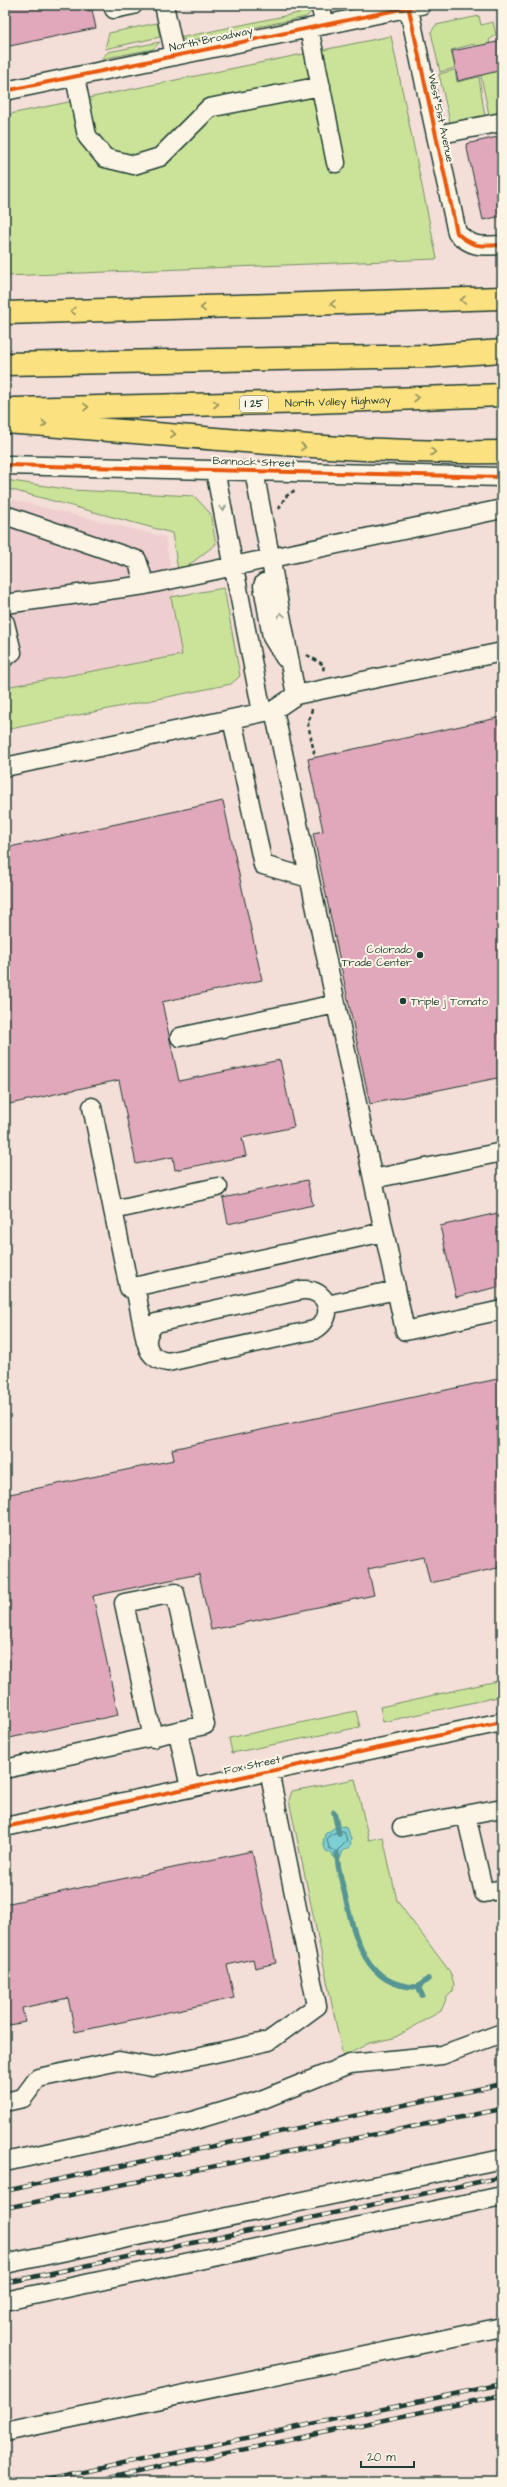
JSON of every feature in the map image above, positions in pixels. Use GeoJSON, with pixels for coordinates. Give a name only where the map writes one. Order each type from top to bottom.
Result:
{"type":"FeatureCollection","features":[{"type":"Feature","properties":{"kind":"highway"},"geometry":{"type":"LineString","coordinates":[[5,313],[502,298]]}},
{"type":"Feature","properties":{"kind":"highway"},"geometry":{"type":"LineString","coordinates":[[5,364],[432,356],[502,351]]}},
{"type":"Feature","properties":{"kind":"highway","name":"North Valley Highway"},"geometry":{"type":"LineString","coordinates":[[5,409],[314,402],[502,395]]}},
{"type":"Feature","properties":{"kind":"highway"},"geometry":{"type":"LineString","coordinates":[[5,422],[74,425],[319,448],[502,452]]}},
{"type":"Feature","properties":{"kind":"street"},"geometry":{"type":"LineString","coordinates":[[113,5],[114,9],[133,5]]}},
{"type":"Feature","properties":{"kind":"street"},"geometry":{"type":"LineString","coordinates":[[164,5],[175,56]]}},
{"type":"Feature","properties":{"kind":"street"},"geometry":{"type":"LineString","coordinates":[[320,5],[317,26],[321,86],[336,163]]}},
{"type":"Feature","properties":{"kind":"street","name":"North Broadway"},"geometry":{"type":"LineString","coordinates":[[5,91],[413,6]]}},
{"type":"Feature","properties":{"kind":"street","name":"West 51st Avenue"},"geometry":{"type":"LineString","coordinates":[[413,6],[436,135],[457,233],[467,242],[478,246],[502,245]]}},
{"type":"Feature","properties":{"kind":"street"},"geometry":{"type":"LineString","coordinates":[[75,77],[87,136],[105,158],[134,165],[160,157],[209,108],[321,86]]}},
{"type":"Feature","properties":{"kind":"street"},"geometry":{"type":"LineString","coordinates":[[436,135],[502,122]]}},
{"type":"Feature","properties":{"kind":"street","name":"Bannock Street"},"geometry":{"type":"LineString","coordinates":[[5,464],[502,477]]}},
{"type":"Feature","properties":{"kind":"street"},"geometry":{"type":"LineString","coordinates":[[215,470],[254,670],[268,711],[309,878],[405,1331],[502,1310]]}},
{"type":"Feature","properties":{"kind":"street"},"geometry":{"type":"LineString","coordinates":[[254,471],[296,695]]}},
{"type":"Feature","properties":{"kind":"street"},"geometry":{"type":"LineString","coordinates":[[5,604],[235,573],[271,562],[502,509]]}},
{"type":"Feature","properties":{"kind":"street"},"geometry":{"type":"LineString","coordinates":[[5,515],[137,560],[145,585]]}},
{"type":"Feature","properties":{"kind":"street"},"geometry":{"type":"LineString","coordinates":[[5,623],[12,652],[5,656]]}},
{"type":"Feature","properties":{"kind":"street"},"geometry":{"type":"LineString","coordinates":[[5,767],[268,711],[296,695],[502,652]]}},
{"type":"Feature","properties":{"kind":"street"},"geometry":{"type":"LineString","coordinates":[[232,718],[263,865],[309,878]]}},
{"type":"Feature","properties":{"kind":"street"},"geometry":{"type":"LineString","coordinates":[[180,1037],[336,1004]]}},
{"type":"Feature","properties":{"kind":"street"},"geometry":{"type":"LineString","coordinates":[[92,1107],[129,1288],[384,1232]]}},
{"type":"Feature","properties":{"kind":"street"},"geometry":{"type":"LineString","coordinates":[[373,1179],[502,1152]]}},
{"type":"Feature","properties":{"kind":"street"},"geometry":{"type":"LineString","coordinates":[[113,1210],[218,1187]]}},
{"type":"Feature","properties":{"kind":"street"},"geometry":{"type":"LineString","coordinates":[[135,1287],[147,1347],[155,1358],[168,1362],[314,1330],[325,1322],[327,1305],[322,1295],[315,1291],[302,1290],[164,1321],[156,1323],[151,1328],[146,1340],[147,1347]]}},
{"type":"Feature","properties":{"kind":"street"},"geometry":{"type":"LineString","coordinates":[[327,1305],[396,1290]]}},
{"type":"Feature","properties":{"kind":"street"},"geometry":{"type":"LineString","coordinates":[[5,1769],[153,1738],[206,1725],[175,1593],[124,1603],[153,1738]]}},
{"type":"Feature","properties":{"kind":"street","name":"Fox Street"},"geometry":{"type":"LineString","coordinates":[[5,1827],[502,1722]]}},
{"type":"Feature","properties":{"kind":"street"},"geometry":{"type":"LineString","coordinates":[[178,1732],[190,1788]]}},
{"type":"Feature","properties":{"kind":"street"},"geometry":{"type":"LineString","coordinates":[[5,2102],[23,2098],[38,2078],[119,2061],[152,2067],[270,2042],[317,2006],[270,1771]]}},
{"type":"Feature","properties":{"kind":"street"},"geometry":{"type":"LineString","coordinates":[[402,1827],[502,1808]]}},
{"type":"Feature","properties":{"kind":"street"},"geometry":{"type":"LineString","coordinates":[[466,1815],[484,1893],[502,1889]]}},
{"type":"Feature","properties":{"kind":"street"},"geometry":{"type":"LineString","coordinates":[[5,2162],[192,2122],[261,2100],[350,2064],[442,2056],[502,2033]]}},
{"type":"Feature","properties":{"kind":"street"},"geometry":{"type":"LineString","coordinates":[[5,2264],[502,2159]]}},
{"type":"Feature","properties":{"kind":"street"},"geometry":{"type":"LineString","coordinates":[[5,2301],[502,2196]]}},
{"type":"Feature","properties":{"kind":"street"},"geometry":{"type":"LineString","coordinates":[[5,2432],[502,2327]]}},
{"type":"Feature","properties":{"kind":"shaded area"},"geometry":{"type":"Polygon","coordinates":[[[5,498],[165,537],[186,659],[5,694],[5,498]]]}},
{"type":"Feature","properties":{"kind":"green space"},"geometry":{"type":"Polygon","coordinates":[[[313,10],[306,17],[188,41],[179,38],[313,10]]]}},
{"type":"Feature","properties":{"kind":"green space"},"geometry":{"type":"Polygon","coordinates":[[[479,16],[481,25],[493,22],[496,35],[489,40],[496,71],[502,70],[502,117],[490,119],[474,44],[451,50],[455,68],[440,72],[431,32],[436,25],[479,16]]]}},
{"type":"Feature","properties":{"kind":"green space"},"geometry":{"type":"Polygon","coordinates":[[[157,23],[160,37],[105,49],[109,33],[157,23]]]}},
{"type":"Feature","properties":{"kind":"green space"},"geometry":{"type":"Polygon","coordinates":[[[391,36],[437,259],[5,276],[5,115],[391,36]]]}},
{"type":"Feature","properties":{"kind":"green space"},"geometry":{"type":"Polygon","coordinates":[[[160,42],[153,49],[101,59],[108,52],[160,42]]]}},
{"type":"Feature","properties":{"kind":"green space"},"geometry":{"type":"Polygon","coordinates":[[[455,70],[457,82],[479,77],[485,118],[456,125],[450,122],[439,74],[455,70]]]}},
{"type":"Feature","properties":{"kind":"green space"},"geometry":{"type":"Polygon","coordinates":[[[5,480],[72,490],[194,496],[210,513],[216,544],[180,572],[178,570],[172,533],[5,488],[5,480]]]}},
{"type":"Feature","properties":{"kind":"green space"},"geometry":{"type":"Polygon","coordinates":[[[224,588],[240,676],[231,684],[5,730],[5,687],[182,655],[171,597],[224,588]]]}},
{"type":"Feature","properties":{"kind":"green space"},"geometry":{"type":"Polygon","coordinates":[[[502,1680],[502,1696],[383,1722],[380,1707],[502,1680]]]}},
{"type":"Feature","properties":{"kind":"green space"},"geometry":{"type":"Polygon","coordinates":[[[356,1711],[360,1727],[232,1753],[229,1738],[356,1711]]]}},
{"type":"Feature","properties":{"kind":"green space"},"geometry":{"type":"Polygon","coordinates":[[[355,1779],[369,1840],[383,1837],[397,1901],[450,1972],[454,1984],[453,1991],[447,1997],[441,2011],[394,2038],[369,2043],[343,2057],[289,1800],[292,1791],[355,1779]]]}},
{"type":"Feature","properties":{"kind":"water"},"geometry":{"type":"Polygon","coordinates":[[[345,1826],[351,1838],[350,1847],[343,1851],[340,1859],[336,1860],[331,1853],[326,1851],[323,1843],[325,1834],[334,1828],[345,1826]]]}},
{"type":"Feature","properties":{"kind":"building"},"geometry":{"type":"Polygon","coordinates":[[[5,5],[87,5],[88,11],[92,10],[96,28],[5,47],[5,5]]]}},
{"type":"Feature","properties":{"kind":"building"},"geometry":{"type":"Polygon","coordinates":[[[502,41],[502,70],[458,81],[452,51],[502,41]]]}},
{"type":"Feature","properties":{"kind":"building"},"geometry":{"type":"Polygon","coordinates":[[[502,136],[502,216],[483,220],[466,144],[502,136]]]}},
{"type":"Feature","properties":{"kind":"building","name":"Colorado Trade Center"},"geometry":{"type":"Polygon","coordinates":[[[502,717],[502,1077],[370,1104],[313,833],[323,831],[308,759],[502,717]]]}},
{"type":"Feature","properties":{"kind":"building"},"geometry":{"type":"Polygon","coordinates":[[[223,801],[262,980],[162,1002],[170,1040],[179,1081],[280,1060],[294,1127],[242,1138],[246,1156],[175,1170],[173,1157],[136,1164],[119,1080],[5,1105],[5,848],[223,801]]]}},
{"type":"Feature","properties":{"kind":"building"},"geometry":{"type":"Polygon","coordinates":[[[307,1180],[313,1205],[228,1224],[223,1198],[307,1180]]]}},
{"type":"Feature","properties":{"kind":"building"},"geometry":{"type":"Polygon","coordinates":[[[502,1212],[502,1286],[456,1297],[440,1226],[502,1212]]]}},
{"type":"Feature","properties":{"kind":"building"},"geometry":{"type":"Polygon","coordinates":[[[502,1378],[502,1567],[430,1583],[424,1557],[368,1569],[374,1595],[211,1630],[199,1574],[93,1596],[118,1715],[5,1739],[5,1495],[174,1460],[172,1449],[502,1378]]]}},
{"type":"Feature","properties":{"kind":"building"},"geometry":{"type":"Polygon","coordinates":[[[252,1851],[276,1963],[255,1968],[253,1959],[227,1965],[234,1998],[75,2032],[68,1998],[22,2008],[25,2022],[5,2026],[5,1904],[252,1851]]]}},
{"type":"Feature","properties":{"kind":"waterway"},"geometry":{"type":"LineString","coordinates":[[334,1812],[339,1834]]}},
{"type":"Feature","properties":{"kind":"waterway"},"geometry":{"type":"LineString","coordinates":[[337,1853],[340,1874],[358,1942],[374,1969],[386,1979],[400,1985],[418,1987],[428,1979]]}},
{"type":"Feature","properties":{"kind":"waterway"},"geometry":{"type":"LineString","coordinates":[[418,1987],[422,1995]]}},
{"type":"Feature","properties":{"kind":"railway"},"geometry":{"type":"LineString","coordinates":[[5,2191],[502,2084]]}},
{"type":"Feature","properties":{"kind":"railway"},"geometry":{"type":"LineString","coordinates":[[5,2208],[502,2109]]}},
{"type":"Feature","properties":{"kind":"railway"},"geometry":{"type":"LineString","coordinates":[[5,2283],[502,2177]]}},
{"type":"Feature","properties":{"kind":"railway"},"geometry":{"type":"LineString","coordinates":[[37,2482],[502,2384]]}},
{"type":"Feature","properties":{"kind":"railway"},"geometry":{"type":"LineString","coordinates":[[90,2482],[502,2395]]}},
{"type":"Feature","properties":{"kind":"cycle path"},"geometry":{"type":"LineString","coordinates":[[408,5],[457,233],[473,244],[488,246],[502,245]]}},
{"type":"Feature","properties":{"kind":"cycle path"},"geometry":{"type":"LineString","coordinates":[[5,91],[421,5]]}},
{"type":"Feature","properties":{"kind":"cycle path"},"geometry":{"type":"LineString","coordinates":[[5,465],[502,477]]}},
{"type":"Feature","properties":{"kind":"cycle path"},"geometry":{"type":"LineString","coordinates":[[5,1827],[502,1722]]}},
{"type":"Feature","properties":{"kind":"place","name":"Colorado Trade Center"},"geometry":{"type":"Point","coordinates":[420,955]}},
{"type":"Feature","properties":{"kind":"place","name":"Triple j Tomato"},"geometry":{"type":"Point","coordinates":[403,1001]}}]}
